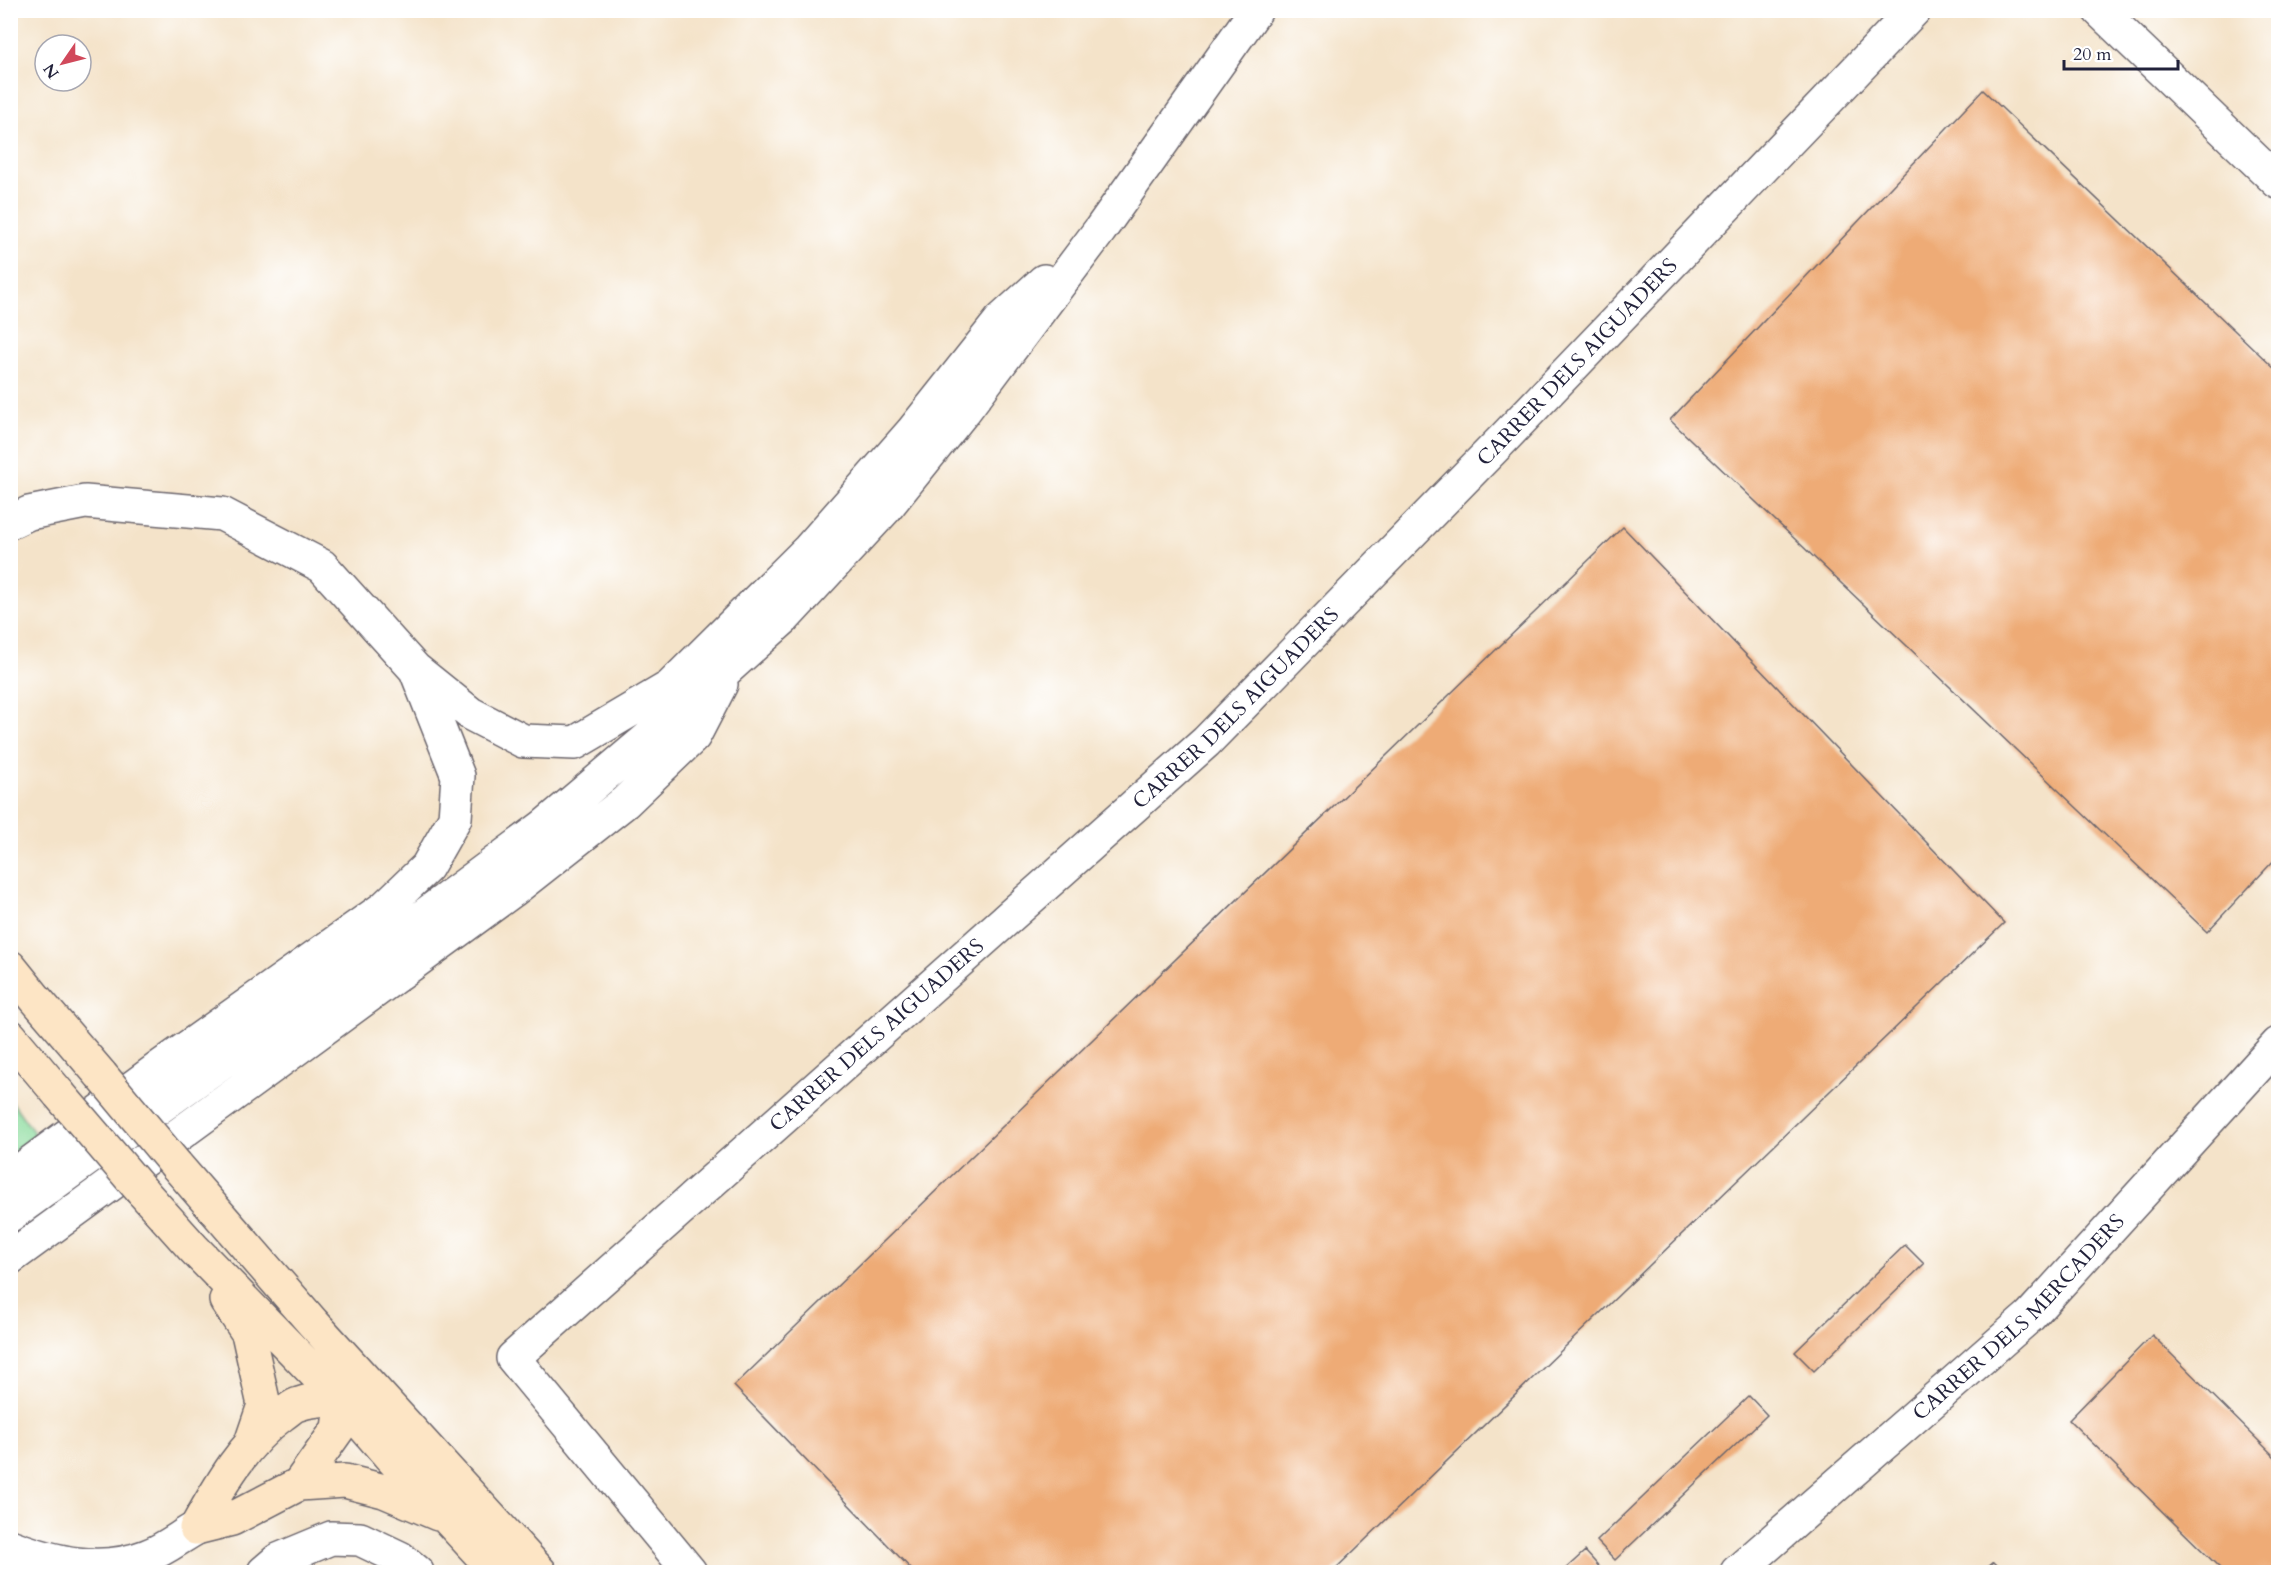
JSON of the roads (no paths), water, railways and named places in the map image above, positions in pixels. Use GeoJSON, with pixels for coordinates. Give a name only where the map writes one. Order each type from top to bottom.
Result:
{"type":"FeatureCollection","features":[{"type":"Feature","properties":{"kind":"main road"},"geometry":{"type":"LineString","coordinates":[[10,967],[176,1165],[313,1323],[540,1572]]}},
{"type":"Feature","properties":{"kind":"main road"},"geometry":{"type":"LineString","coordinates":[[10,1036],[193,1248],[341,1400],[497,1572]]}},
{"type":"Feature","properties":{"kind":"main road"},"geometry":{"type":"LineString","coordinates":[[193,1248],[248,1333],[264,1405],[251,1443]]}},
{"type":"Feature","properties":{"kind":"main road"},"geometry":{"type":"LineString","coordinates":[[299,1484],[338,1429],[344,1381],[313,1323]]}},
{"type":"Feature","properties":{"kind":"main road"},"geometry":{"type":"LineString","coordinates":[[196,1528],[216,1492],[251,1443],[272,1422],[297,1404],[341,1400],[367,1403],[394,1413]]}},
{"type":"Feature","properties":{"kind":"main road"},"geometry":{"type":"LineString","coordinates":[[196,1528],[232,1519],[299,1484],[345,1481],[384,1491],[447,1518]]}},
{"type":"Feature","properties":{"kind":"street"},"geometry":{"type":"LineString","coordinates":[[10,1215],[406,929],[543,827],[784,618],[886,508],[964,411],[1100,230],[1256,10]]}},
{"type":"Feature","properties":{"kind":"street","name":"CARRER DELS AIGUADERS"},"geometry":{"type":"LineString","coordinates":[[690,1572],[513,1358],[1206,742],[1505,437],[1914,10]]}},
{"type":"Feature","properties":{"kind":"street"},"geometry":{"type":"LineString","coordinates":[[2099,10],[2278,182]]}},
{"type":"Feature","properties":{"kind":"street"},"geometry":{"type":"LineString","coordinates":[[10,522],[29,513],[85,502],[222,514],[322,566],[415,669],[471,714],[523,741],[575,743],[670,687],[809,549],[912,432],[1001,320],[1100,230]]}},
{"type":"Feature","properties":{"kind":"street"},"geometry":{"type":"LineString","coordinates":[[10,1258],[512,891],[616,808],[694,736],[730,667]]}},
{"type":"Feature","properties":{"kind":"street"},"geometry":{"type":"LineString","coordinates":[[10,1178],[163,1065],[384,908],[427,867],[455,818],[458,776],[415,669]]}},
{"type":"Feature","properties":{"kind":"street","name":"CARRER DELS MERCADERS"},"geometry":{"type":"LineString","coordinates":[[1737,1572],[2030,1316],[2278,1044]]}},
{"type":"Feature","properties":{"kind":"street"},"geometry":{"type":"LineString","coordinates":[[10,1546],[39,1557],[81,1566],[116,1564],[148,1556],[196,1528]]}},
{"type":"Feature","properties":{"kind":"street"},"geometry":{"type":"LineString","coordinates":[[264,1572],[278,1560],[331,1538],[360,1539],[400,1558],[417,1572]]}}]}
